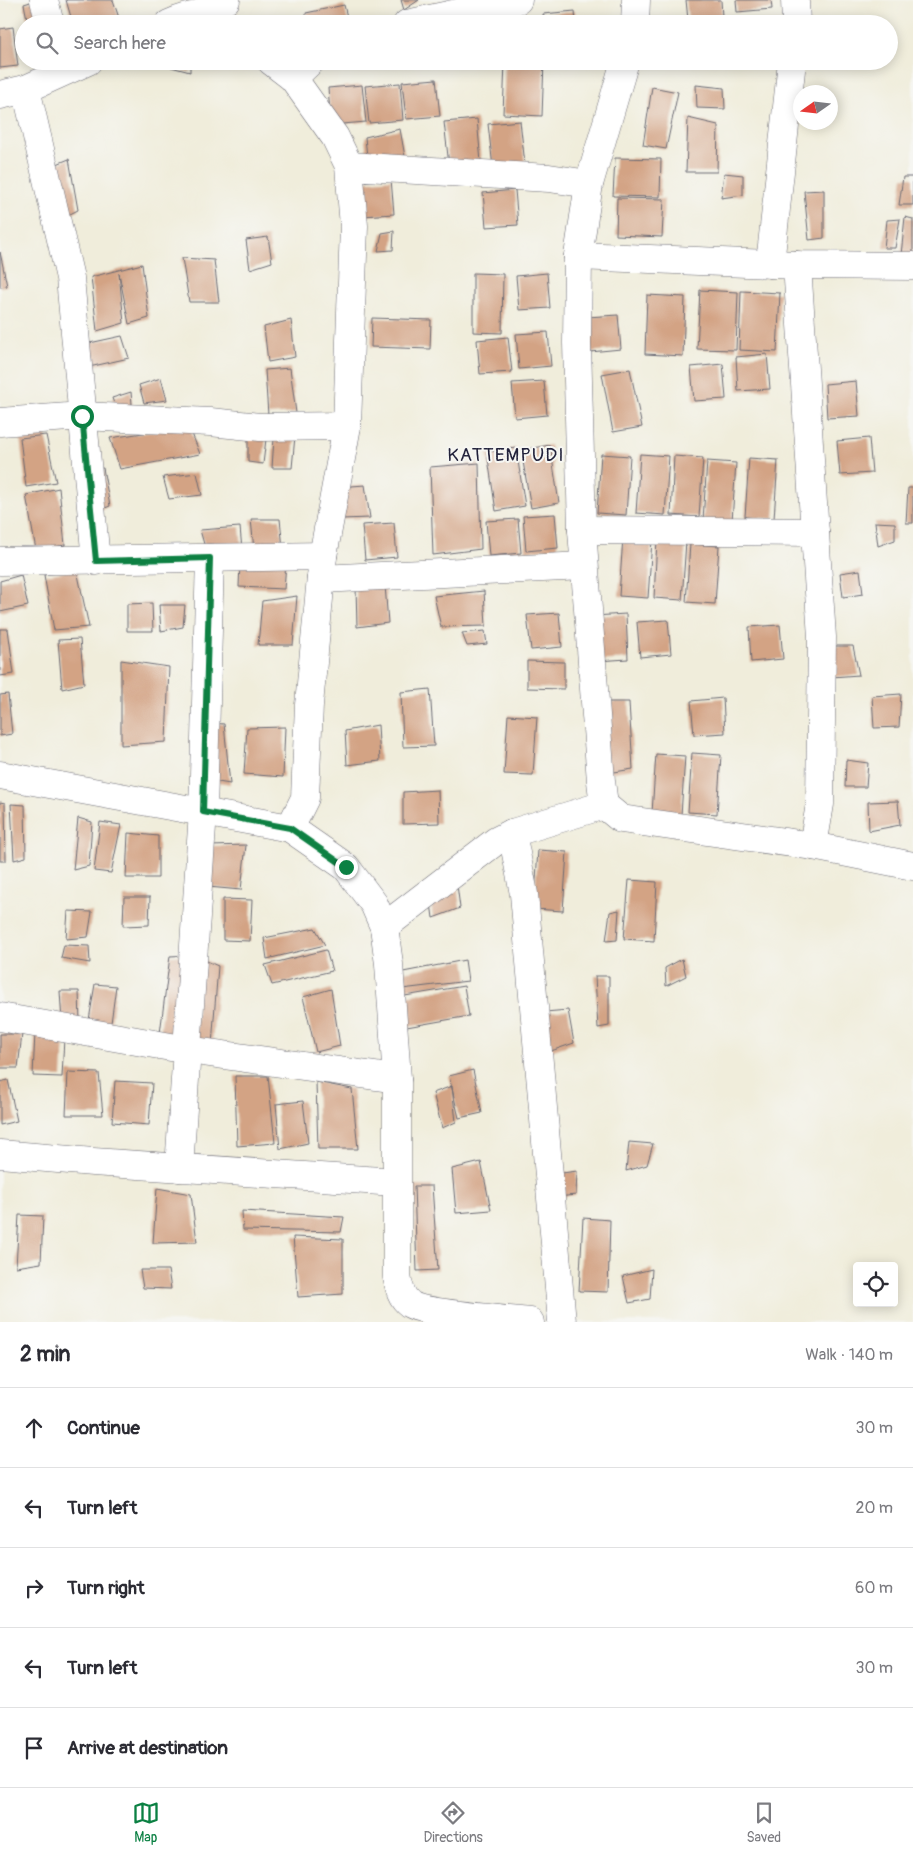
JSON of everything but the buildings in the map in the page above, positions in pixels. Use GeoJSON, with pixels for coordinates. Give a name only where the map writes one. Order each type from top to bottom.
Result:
{"type":"FeatureCollection","features":[{"type":"Feature","properties":{"kind":"street"},"geometry":{"type":"LineString","coordinates":[[44,0],[48,15]]}},
{"type":"Feature","properties":{"kind":"street"},"geometry":{"type":"LineString","coordinates":[[214,15],[226,0]]}},
{"type":"Feature","properties":{"kind":"street"},"geometry":{"type":"LineString","coordinates":[[449,15],[518,0]]}},
{"type":"Feature","properties":{"kind":"street"},"geometry":{"type":"LineString","coordinates":[[635,15],[636,0]]}},
{"type":"Feature","properties":{"kind":"street"},"geometry":{"type":"LineString","coordinates":[[795,0],[796,15]]}},
{"type":"Feature","properties":{"kind":"street"},"geometry":{"type":"LineString","coordinates":[[56,70],[13,92],[70,278],[96,561]]}},
{"type":"Feature","properties":{"kind":"street"},"geometry":{"type":"LineString","coordinates":[[290,828],[305,798],[309,705],[322,568],[347,426],[354,226],[349,166],[302,70]]}},
{"type":"Feature","properties":{"kind":"street"},"geometry":{"type":"LineString","coordinates":[[622,70],[589,184],[578,256],[577,343],[582,530],[604,805],[621,819],[812,846],[913,866]]}},
{"type":"Feature","properties":{"kind":"street"},"geometry":{"type":"LineString","coordinates":[[770,264],[791,70]]}},
{"type":"Feature","properties":{"kind":"street"},"geometry":{"type":"LineString","coordinates":[[349,166],[549,178],[589,184]]}},
{"type":"Feature","properties":{"kind":"street"},"geometry":{"type":"LineString","coordinates":[[578,256],[797,265],[913,266]]}},
{"type":"Feature","properties":{"kind":"street"},"geometry":{"type":"LineString","coordinates":[[797,265],[822,637],[820,804],[812,846]]}},
{"type":"Feature","properties":{"kind":"street"},"geometry":{"type":"LineString","coordinates":[[0,422],[82,416],[210,422],[260,427],[347,426]]}},
{"type":"Feature","properties":{"kind":"street"},"geometry":{"type":"LineString","coordinates":[[582,530],[815,532]]}},
{"type":"Feature","properties":{"kind":"street"},"geometry":{"type":"LineString","coordinates":[[0,561],[210,558],[322,568],[584,566]]}},
{"type":"Feature","properties":{"kind":"street"},"geometry":{"type":"LineString","coordinates":[[179,1168],[203,812],[210,558]]}},
{"type":"Feature","properties":{"kind":"street"},"geometry":{"type":"LineString","coordinates":[[0,775],[290,828],[346,867],[374,904],[384,927],[389,964],[397,1079],[396,1182],[397,1277],[399,1291],[411,1305],[430,1310],[518,1321]]}},
{"type":"Feature","properties":{"kind":"street"},"geometry":{"type":"LineString","coordinates":[[384,927],[468,862],[512,833],[604,805]]}},
{"type":"Feature","properties":{"kind":"street"},"geometry":{"type":"LineString","coordinates":[[512,833],[524,894],[562,1322]]}},
{"type":"Feature","properties":{"kind":"street"},"geometry":{"type":"LineString","coordinates":[[0,1017],[188,1050],[397,1079]]}},
{"type":"Feature","properties":{"kind":"street"},"geometry":{"type":"LineString","coordinates":[[0,1154],[396,1182]]}},
{"type":"Feature","properties":{"kind":"district","name":"KATTEMPUDI"},"geometry":{"type":"Point","coordinates":[506,455]}},
{"type":"Feature","properties":{"kind":"route"},"geometry":{"type":"LineString","coordinates":[[82,416],[96,561],[210,558],[203,812],[290,828],[346,867]]}}]}
